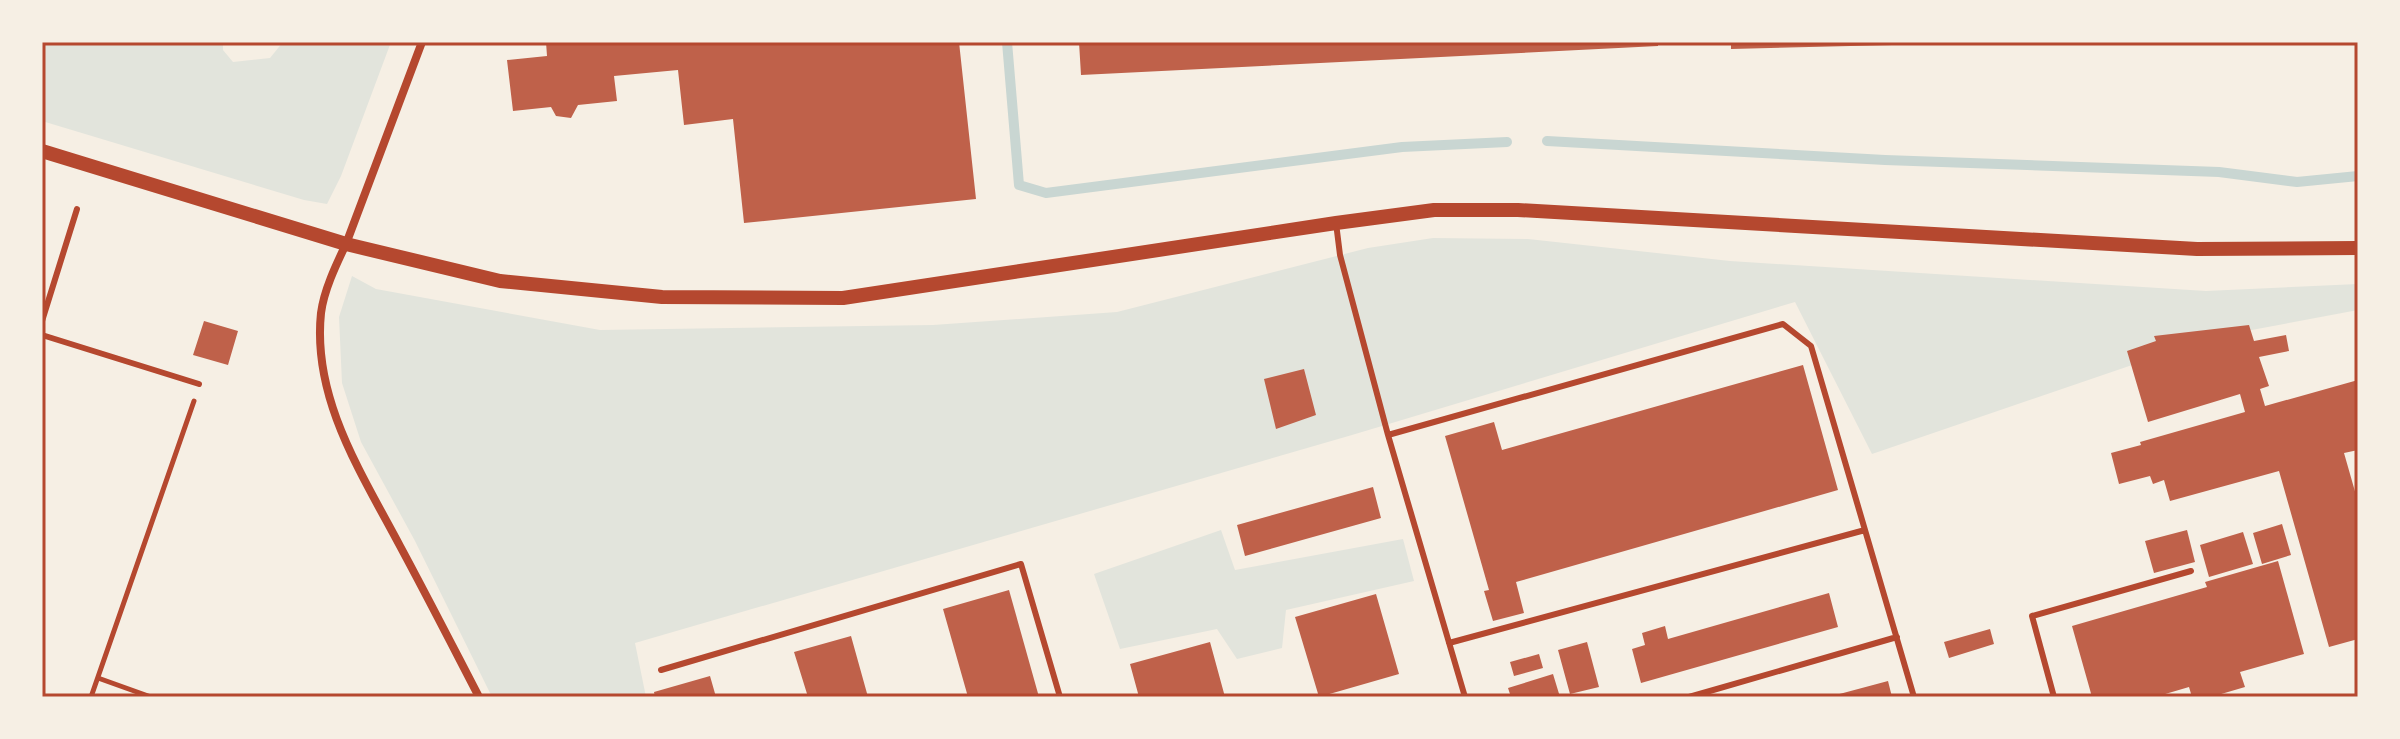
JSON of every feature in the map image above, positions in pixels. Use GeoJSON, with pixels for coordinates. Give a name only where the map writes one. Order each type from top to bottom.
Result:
{"type":"FeatureCollection","features":[{"type":"Feature","properties":{"kind":"street"},"geometry":{"type":"LineString","coordinates":[[422,42],[335,266],[321,312],[326,386],[347,448],[479,697]]}},
{"type":"Feature","properties":{"kind":"street"},"geometry":{"type":"LineString","coordinates":[[42,151],[346,244],[500,281],[662,297],[843,298],[1434,210],[1518,210],[2197,249],[2358,248]]}},
{"type":"Feature","properties":{"kind":"lane"},"geometry":{"type":"LineString","coordinates":[[42,321],[77,209]]}},
{"type":"Feature","properties":{"kind":"lane"},"geometry":{"type":"LineString","coordinates":[[1336,223],[1340,255],[1388,435],[1465,697]]}},
{"type":"Feature","properties":{"kind":"lane"},"geometry":{"type":"LineString","coordinates":[[1388,435],[1783,324],[1811,346],[1914,697]]}},
{"type":"Feature","properties":{"kind":"lane"},"geometry":{"type":"LineString","coordinates":[[42,335],[199,384]]}},
{"type":"Feature","properties":{"kind":"lane"},"geometry":{"type":"LineString","coordinates":[[1449,643],[1865,530]]}},
{"type":"Feature","properties":{"kind":"lane"},"geometry":{"type":"LineString","coordinates":[[661,670],[1021,564],[1060,697]]}},
{"type":"Feature","properties":{"kind":"lane"},"geometry":{"type":"LineString","coordinates":[[2054,697],[2032,616],[2191,571]]}},
{"type":"Feature","properties":{"kind":"lane"},"geometry":{"type":"LineString","coordinates":[[1689,697],[1897,637]]}},
{"type":"Feature","properties":{"kind":"path"},"geometry":{"type":"LineString","coordinates":[[91,697],[199,384]]}},
{"type":"Feature","properties":{"kind":"path"},"geometry":{"type":"LineString","coordinates":[[98,678],[151,697]]}},
{"type":"Feature","properties":{"kind":"shaded area"},"geometry":{"type":"Polygon","coordinates":[[[42,42],[223,42],[223,50],[233,62],[270,58],[283,42],[391,42],[341,176],[327,204],[304,200],[42,121],[42,42]]]}},
{"type":"Feature","properties":{"kind":"shaded area"},"geometry":{"type":"Polygon","coordinates":[[[1433,238],[1528,239],[1730,261],[2206,291],[2358,284],[2358,310],[2214,337],[1872,454],[1795,302],[1352,435],[635,643],[646,697],[492,697],[415,541],[361,442],[342,383],[339,317],[352,276],[376,289],[600,330],[933,325],[1117,312],[1368,248],[1433,238]]]}},
{"type":"Feature","properties":{"kind":"shaded area"},"geometry":{"type":"Polygon","coordinates":[[[1221,530],[1235,570],[1403,539],[1414,581],[1286,610],[1282,648],[1237,659],[1217,629],[1120,649],[1094,574],[1221,530]]]}},
{"type":"Feature","properties":{"kind":"building"},"geometry":{"type":"Polygon","coordinates":[[[546,42],[959,42],[976,199],[744,223],[733,119],[684,125],[678,70],[614,76],[617,101],[578,105],[571,118],[556,116],[551,107],[513,111],[507,60],[547,56],[546,42]]]}},
{"type":"Feature","properties":{"kind":"building"},"geometry":{"type":"Polygon","coordinates":[[[1079,42],[1658,42],[1658,46],[1081,75],[1079,42]]]}},
{"type":"Feature","properties":{"kind":"building"},"geometry":{"type":"Polygon","coordinates":[[[1731,42],[1892,42],[1892,45],[1731,49],[1731,42]]]}},
{"type":"Feature","properties":{"kind":"building"},"geometry":{"type":"Polygon","coordinates":[[[204,321],[238,331],[228,365],[193,355],[204,321]]]}},
{"type":"Feature","properties":{"kind":"building"},"geometry":{"type":"Polygon","coordinates":[[[2249,325],[2254,341],[2286,335],[2289,351],[2259,357],[2269,386],[2260,389],[2265,406],[2358,380],[2358,450],[2344,453],[2358,502],[2358,639],[2329,647],[2279,471],[2170,501],[2164,480],[2153,484],[2150,476],[2119,484],[2111,453],[2245,412],[2240,394],[2148,422],[2127,351],[2156,341],[2154,336],[2249,325]]]}},
{"type":"Feature","properties":{"kind":"building"},"geometry":{"type":"Polygon","coordinates":[[[1803,365],[1838,490],[1516,582],[1524,613],[1493,621],[1484,591],[1489,590],[1445,436],[1494,422],[1502,450],[1803,365]]]}},
{"type":"Feature","properties":{"kind":"building"},"geometry":{"type":"Polygon","coordinates":[[[1304,369],[1316,415],[1276,429],[1264,379],[1304,369]]]}},
{"type":"Feature","properties":{"kind":"building"},"geometry":{"type":"Polygon","coordinates":[[[1373,487],[1381,518],[1245,556],[1237,525],[1373,487]]]}},
{"type":"Feature","properties":{"kind":"building"},"geometry":{"type":"Polygon","coordinates":[[[2282,524],[2291,555],[2262,564],[2253,533],[2282,524]]]}},
{"type":"Feature","properties":{"kind":"building"},"geometry":{"type":"Polygon","coordinates":[[[2187,530],[2195,562],[2154,573],[2145,541],[2187,530]]]}},
{"type":"Feature","properties":{"kind":"building"},"geometry":{"type":"Polygon","coordinates":[[[2243,532],[2253,564],[2209,577],[2200,545],[2243,532]]]}},
{"type":"Feature","properties":{"kind":"building"},"geometry":{"type":"Polygon","coordinates":[[[2278,561],[2304,654],[2240,672],[2245,687],[2211,697],[2192,697],[2189,687],[2155,697],[2092,697],[2072,626],[2207,587],[2205,582],[2278,561]]]}},
{"type":"Feature","properties":{"kind":"building"},"geometry":{"type":"Polygon","coordinates":[[[1009,590],[1039,697],[968,697],[943,609],[1009,590]]]}},
{"type":"Feature","properties":{"kind":"building"},"geometry":{"type":"Polygon","coordinates":[[[1829,593],[1838,627],[1641,683],[1632,649],[1645,645],[1642,633],[1665,626],[1668,639],[1829,593]]]}},
{"type":"Feature","properties":{"kind":"building"},"geometry":{"type":"Polygon","coordinates":[[[1376,594],[1399,674],[1319,697],[1295,617],[1376,594]]]}},
{"type":"Feature","properties":{"kind":"building"},"geometry":{"type":"Polygon","coordinates":[[[1990,629],[1994,644],[1949,658],[1944,642],[1990,629]]]}},
{"type":"Feature","properties":{"kind":"building"},"geometry":{"type":"Polygon","coordinates":[[[851,636],[868,697],[808,697],[794,652],[851,636]]]}},
{"type":"Feature","properties":{"kind":"building"},"geometry":{"type":"Polygon","coordinates":[[[1210,642],[1225,697],[1139,697],[1130,664],[1210,642]]]}},
{"type":"Feature","properties":{"kind":"building"},"geometry":{"type":"Polygon","coordinates":[[[1587,642],[1599,687],[1570,694],[1558,650],[1587,642]]]}},
{"type":"Feature","properties":{"kind":"building"},"geometry":{"type":"Polygon","coordinates":[[[1539,654],[1543,668],[1514,676],[1510,662],[1539,654]]]}},
{"type":"Feature","properties":{"kind":"building"},"geometry":{"type":"Polygon","coordinates":[[[1553,674],[1560,697],[1511,697],[1508,688],[1553,674]]]}},
{"type":"Feature","properties":{"kind":"building"},"geometry":{"type":"Polygon","coordinates":[[[710,676],[716,697],[655,697],[654,692],[710,676]]]}},
{"type":"Feature","properties":{"kind":"building"},"geometry":{"type":"Polygon","coordinates":[[[1888,681],[1892,697],[1832,697],[1832,696],[1888,681]]]}},
{"type":"Feature","properties":{"kind":"waterway"},"geometry":{"type":"LineString","coordinates":[[1007,42],[1019,185],[1046,193],[1402,147],[1507,142]]}},
{"type":"Feature","properties":{"kind":"waterway"},"geometry":{"type":"LineString","coordinates":[[1547,141],[1885,160],[2219,172],[2297,182],[2358,176]]}}]}
